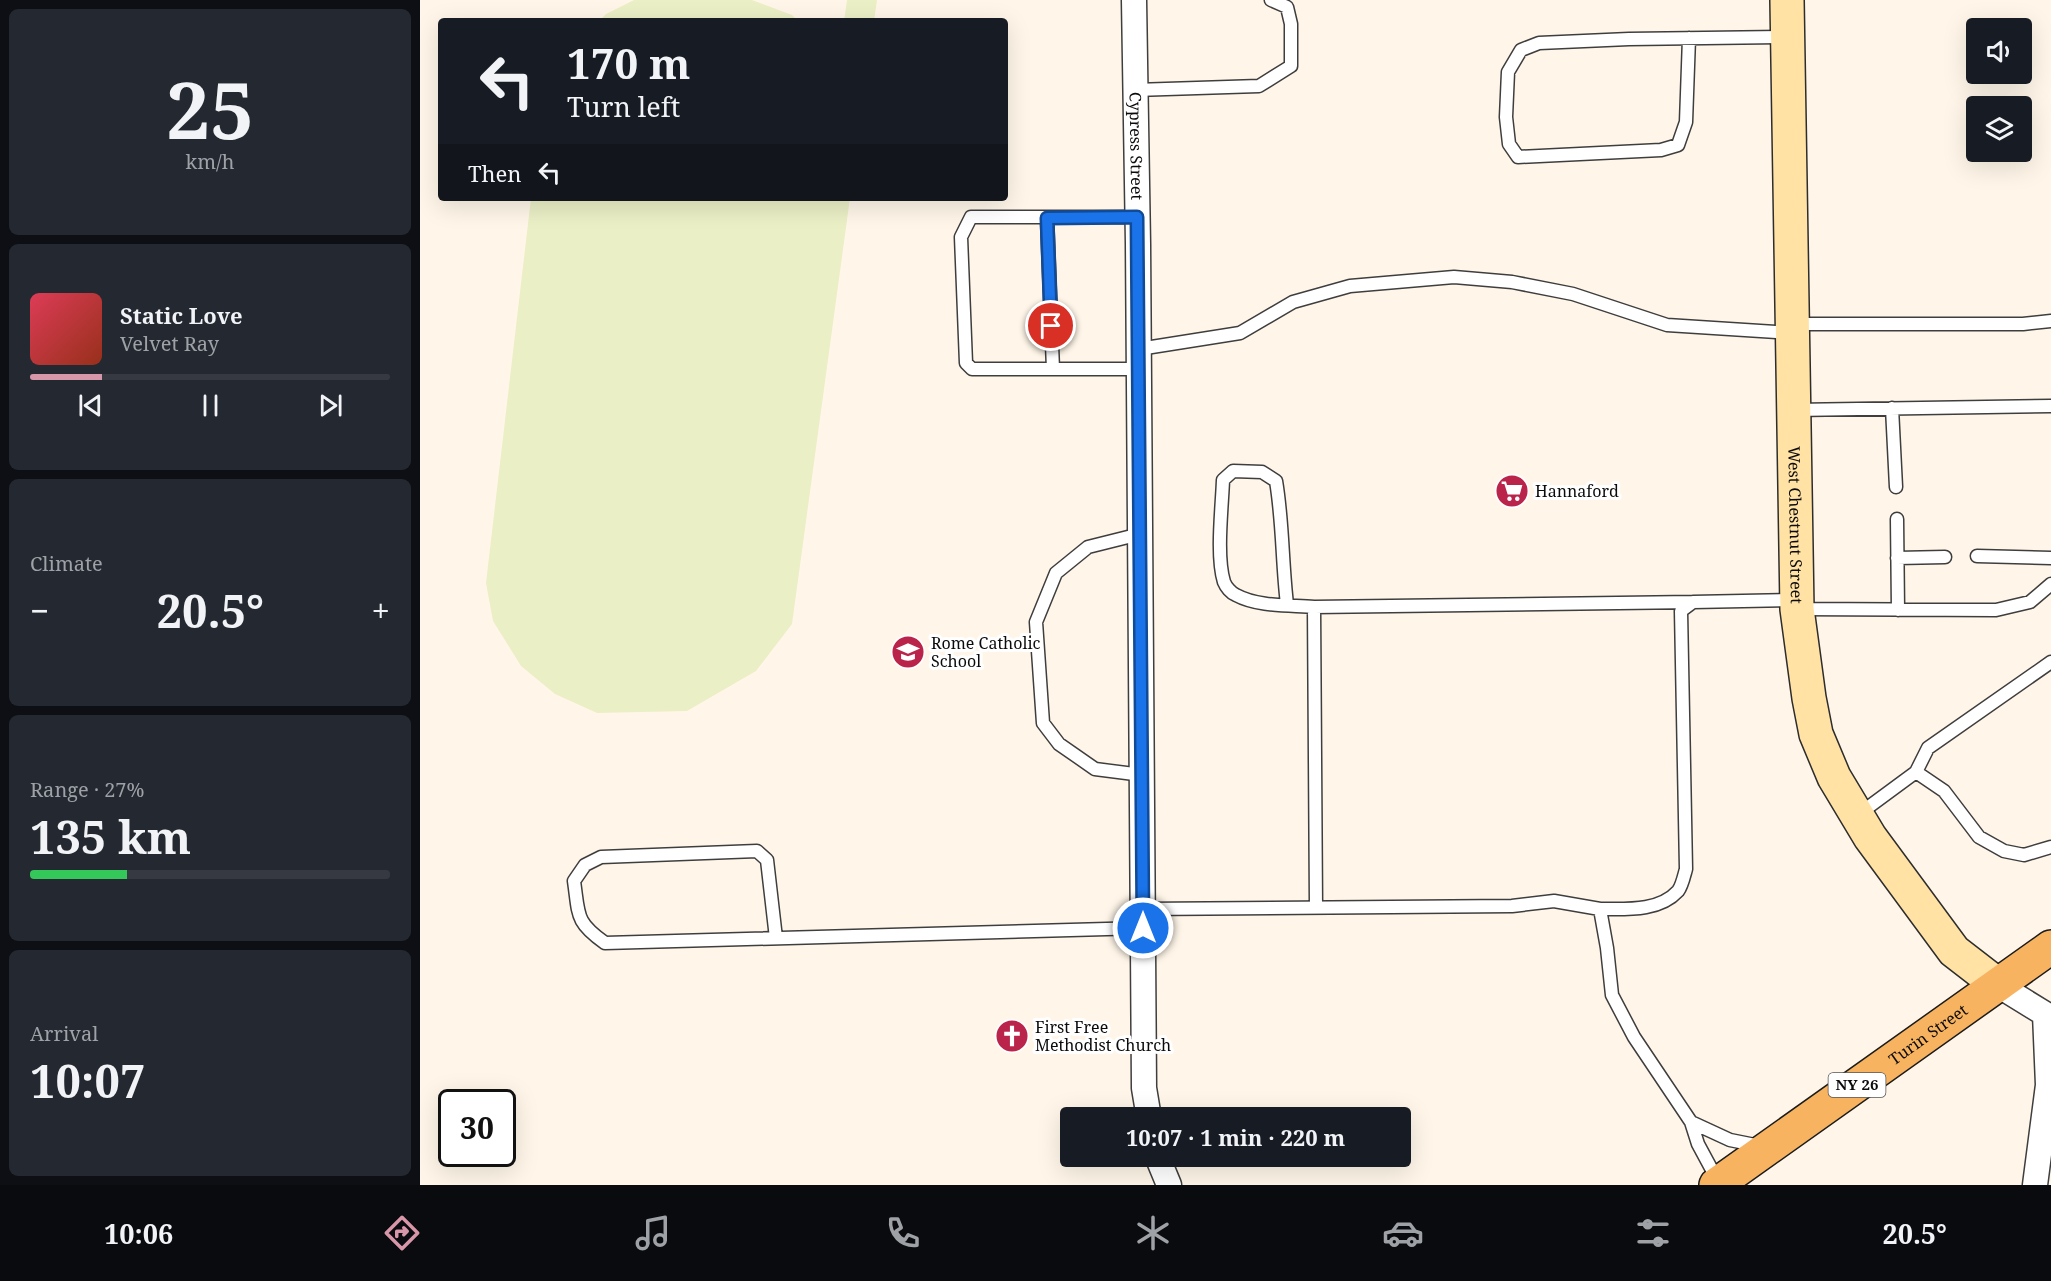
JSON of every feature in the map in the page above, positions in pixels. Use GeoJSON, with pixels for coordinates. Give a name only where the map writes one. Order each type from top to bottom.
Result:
{"type":"FeatureCollection","features":[{"type":"Feature","properties":{"kind":"main road","name":"Turin Street"},"geometry":{"type":"LineString","coordinates":[[1716,1185],[2051,946]]}},
{"type":"Feature","properties":{"kind":"street","name":"Cypress Street"},"geometry":{"type":"LineString","coordinates":[[1134,0],[1144,1088],[1147,1107]]}},
{"type":"Feature","properties":{"kind":"street","name":"West Chestnut Street"},"geometry":{"type":"LineString","coordinates":[[1786,0],[1797,604],[1816,734],[1834,777],[1870,837],[1954,951],[1998,985]]}},
{"type":"Feature","properties":{"kind":"street"},"geometry":{"type":"LineString","coordinates":[[1998,985],[2045,1014],[2048,1085],[2035,1185]]}},
{"type":"Feature","properties":{"kind":"street"},"geometry":{"type":"LineString","coordinates":[[1162,1167],[1169,1185]]}},
{"type":"Feature","properties":{"kind":"lane"},"geometry":{"type":"LineString","coordinates":[[1135,90],[1259,86],[1291,66],[1291,24],[1287,7],[1271,0]]}},
{"type":"Feature","properties":{"kind":"lane"},"geometry":{"type":"LineString","coordinates":[[1689,38],[1686,122],[1678,145],[1661,150],[1518,157],[1509,144],[1506,117],[1508,72],[1521,50],[1539,42],[1689,38],[1787,37]]}},
{"type":"Feature","properties":{"kind":"lane"},"geometry":{"type":"LineString","coordinates":[[1137,217],[971,217],[961,237],[966,363],[972,369],[1053,369],[1139,359],[1240,333],[1293,302],[1350,286],[1454,277],[1512,282],[1573,294],[1667,325],[1792,328],[2023,324],[2051,321]]}},
{"type":"Feature","properties":{"kind":"lane"},"geometry":{"type":"LineString","coordinates":[[1047,218],[1053,369]]}},
{"type":"Feature","properties":{"kind":"lane"},"geometry":{"type":"LineString","coordinates":[[1793,410],[2051,406]]}},
{"type":"Feature","properties":{"kind":"lane"},"geometry":{"type":"LineString","coordinates":[[1892,408],[1896,487]]}},
{"type":"Feature","properties":{"kind":"lane"},"geometry":{"type":"LineString","coordinates":[[1287,604],[1276,481],[1262,472],[1233,471],[1223,480],[1221,565],[1225,585],[1234,594],[1247,600],[1314,607],[1693,602],[1797,604],[1898,610],[1996,610],[2030,602],[2051,584]]}},
{"type":"Feature","properties":{"kind":"lane"},"geometry":{"type":"LineString","coordinates":[[1897,519],[1898,610]]}},
{"type":"Feature","properties":{"kind":"lane"},"geometry":{"type":"LineString","coordinates":[[1140,534],[1088,547],[1056,573],[1036,622],[1043,723],[1059,744],[1095,769],[1142,775]]}},
{"type":"Feature","properties":{"kind":"lane"},"geometry":{"type":"LineString","coordinates":[[1977,556],[2051,558]]}},
{"type":"Feature","properties":{"kind":"lane"},"geometry":{"type":"LineString","coordinates":[[1897,558],[1946,557]]}},
{"type":"Feature","properties":{"kind":"lane"},"geometry":{"type":"LineString","coordinates":[[776,938],[766,860],[757,851],[602,857],[585,865],[574,881],[580,919],[591,933],[605,943],[776,938],[1143,919],[1316,907],[1512,906],[1554,901],[1600,909],[1639,908],[1666,901],[1679,890],[1686,869],[1681,611],[1693,602]]}},
{"type":"Feature","properties":{"kind":"lane"},"geometry":{"type":"LineString","coordinates":[[1314,607],[1316,907]]}},
{"type":"Feature","properties":{"kind":"lane"},"geometry":{"type":"LineString","coordinates":[[1858,816],[1916,772],[1928,748],[2051,662]]}},
{"type":"Feature","properties":{"kind":"lane"},"geometry":{"type":"LineString","coordinates":[[1916,772],[1944,791],[1979,837],[2004,851],[2024,855],[2051,848]]}},
{"type":"Feature","properties":{"kind":"lane"},"geometry":{"type":"LineString","coordinates":[[1600,909],[1612,995],[1634,1037],[1691,1122],[1698,1144],[1712,1170],[1716,1185]]}},
{"type":"Feature","properties":{"kind":"lane"},"geometry":{"type":"LineString","coordinates":[[1691,1122],[1730,1140],[1770,1147]]}},
{"type":"Feature","properties":{"kind":"green space"},"geometry":{"type":"Polygon","coordinates":[[[634,0],[752,0],[795,18],[602,18],[634,0]]]}},
{"type":"Feature","properties":{"kind":"green space"},"geometry":{"type":"Polygon","coordinates":[[[847,0],[877,0],[874,18],[844,18],[847,0]]]}},
{"type":"Feature","properties":{"kind":"green space"},"geometry":{"type":"Polygon","coordinates":[[[531,201],[850,201],[792,624],[756,671],[687,711],[597,713],[555,694],[521,666],[493,621],[486,583],[531,201]]]}},
{"type":"Feature","properties":{"kind":"place","name":"Hannaford"},"geometry":{"type":"Point","coordinates":[1512,491]}},
{"type":"Feature","properties":{"kind":"place","name":"Rome Catholic School"},"geometry":{"type":"Point","coordinates":[908,652]}},
{"type":"Feature","properties":{"kind":"place","name":"First Free Methodist Church"},"geometry":{"type":"Point","coordinates":[1012,1036]}},
{"type":"Feature","properties":{"kind":"route"},"geometry":{"type":"LineString","coordinates":[[1051,326],[1047,218],[1137,217],[1143,928]]}}]}
